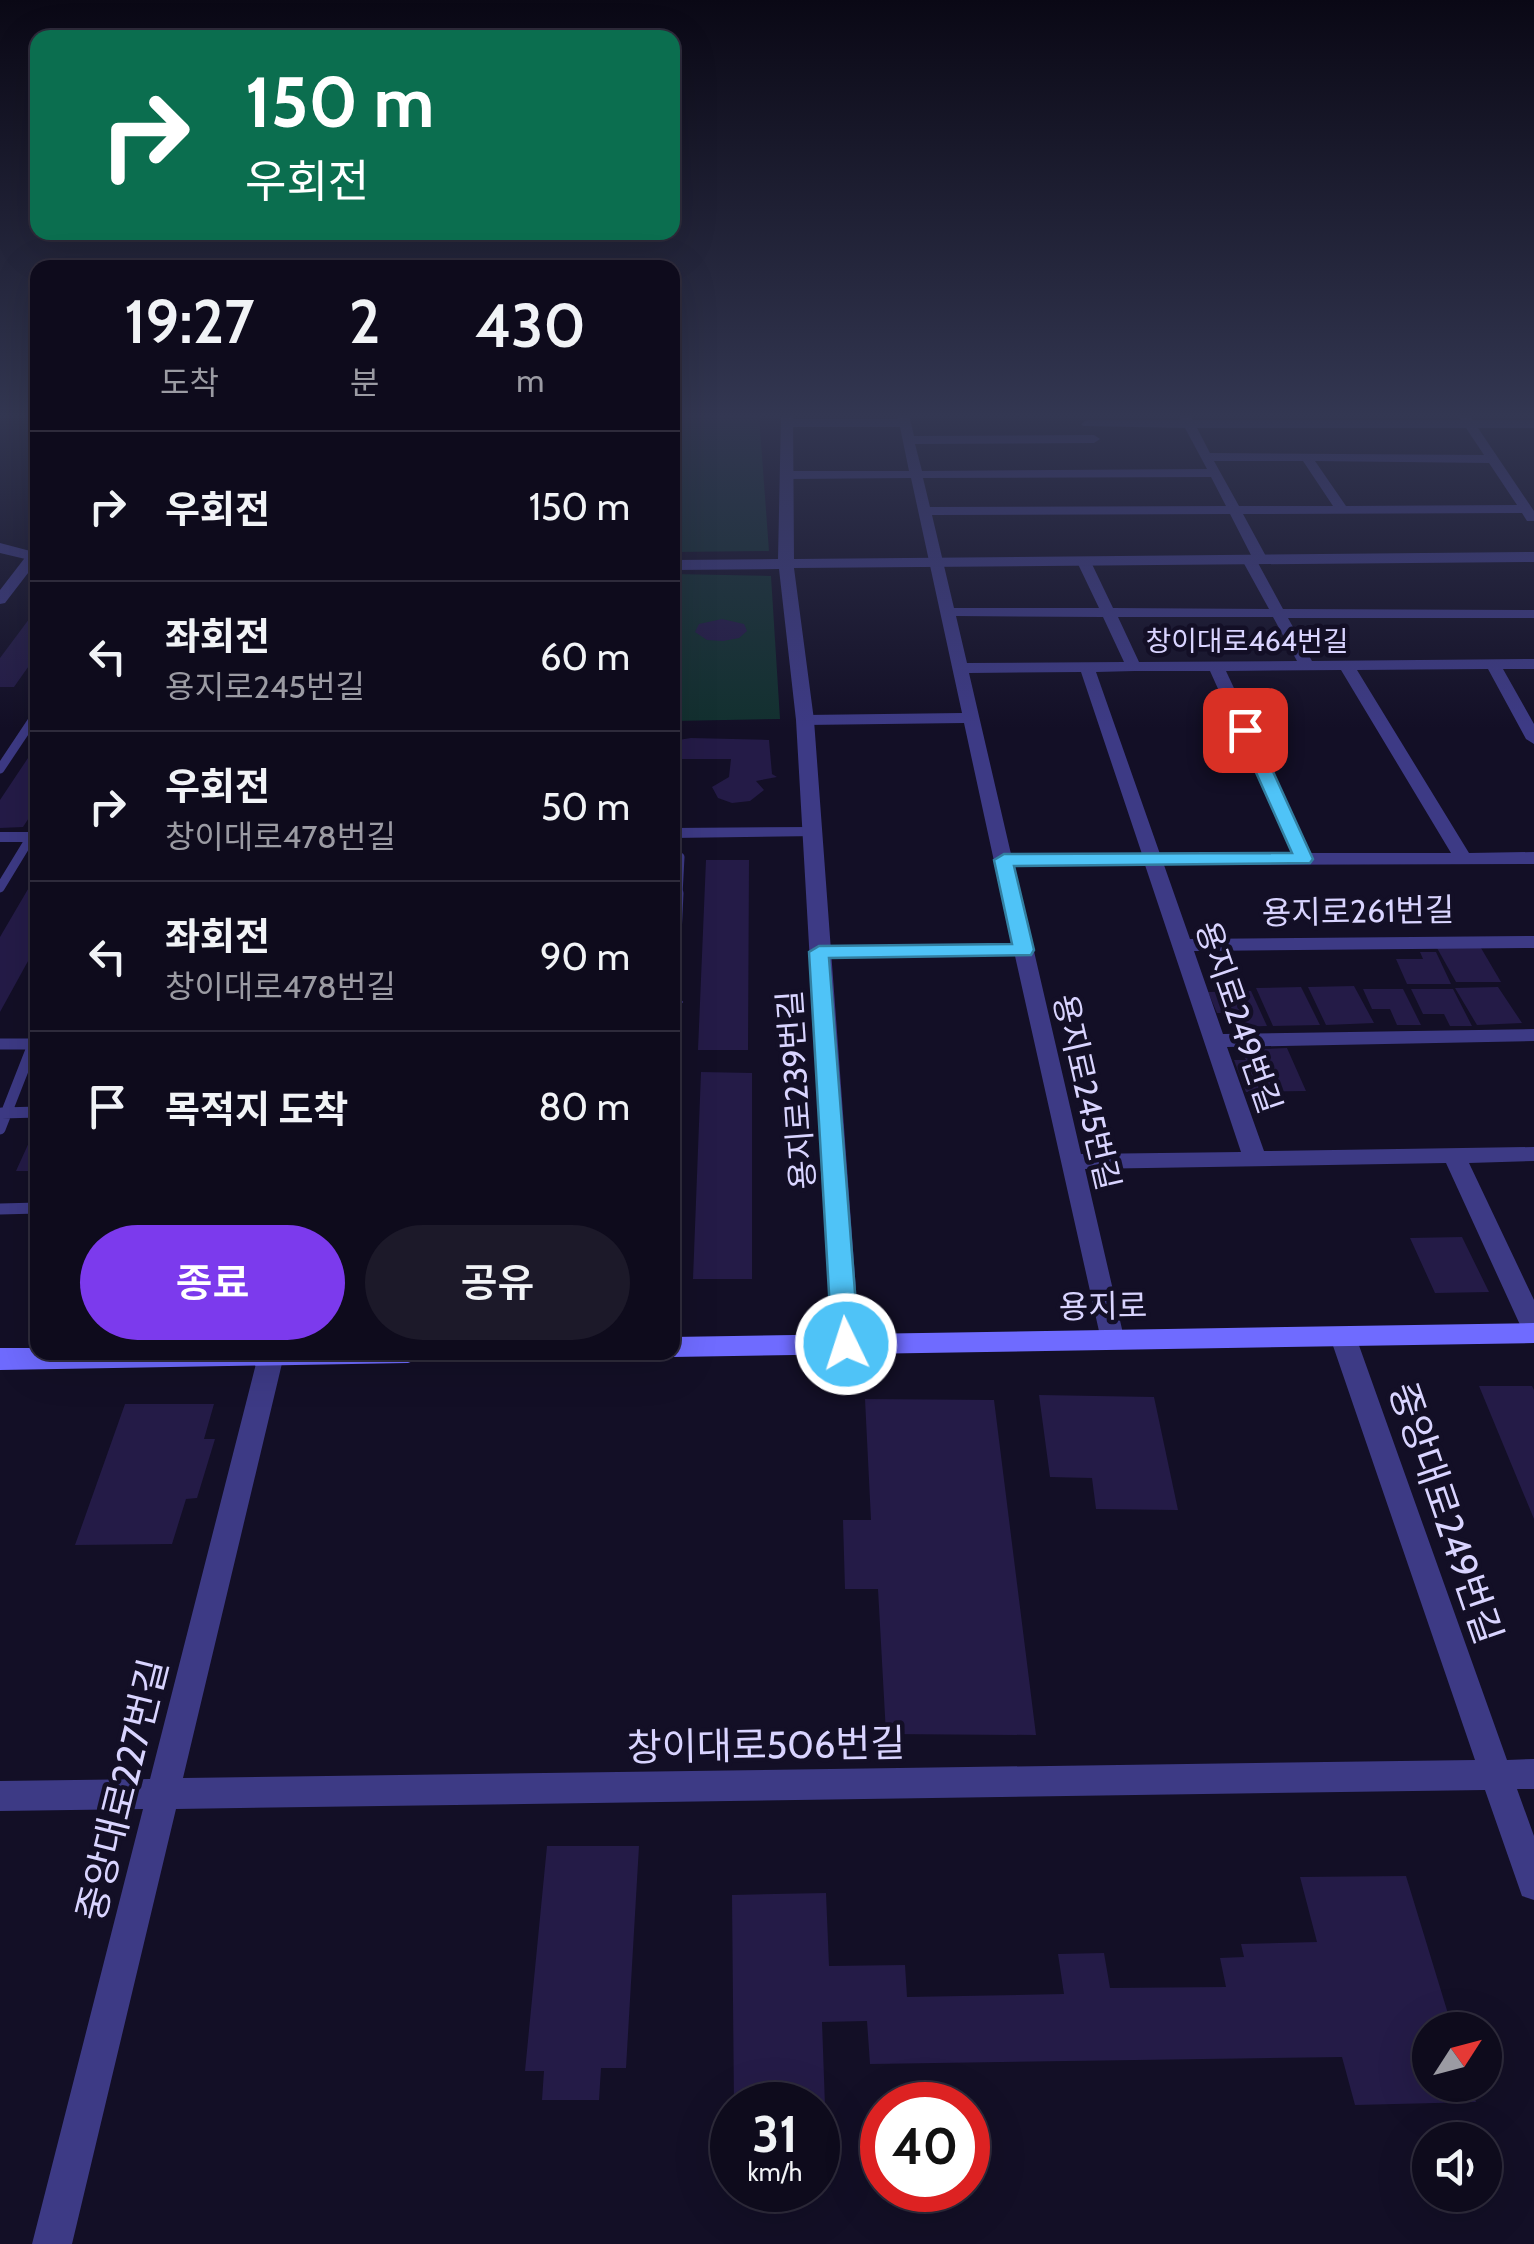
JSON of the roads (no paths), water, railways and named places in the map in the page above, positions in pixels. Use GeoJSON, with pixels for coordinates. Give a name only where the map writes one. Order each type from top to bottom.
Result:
{"type":"FeatureCollection","features":[{"type":"Feature","properties":{"kind":"main road","name":"용지로"},"geometry":{"type":"LineString","coordinates":[[680,1347],[1112,1342],[1534,1330]]}},
{"type":"Feature","properties":{"kind":"main road"},"geometry":{"type":"LineString","coordinates":[[0,1359],[30,1359]]}},
{"type":"Feature","properties":{"kind":"street","name":"용지로239번길"},"geometry":{"type":"LineString","coordinates":[[786,520],[786,563],[805,720],[846,1344]]}},
{"type":"Feature","properties":{"kind":"street","name":"용지로245번길"},"geometry":{"type":"LineString","coordinates":[[927,520],[1112,1342]]}},
{"type":"Feature","properties":{"kind":"street"},"geometry":{"type":"LineString","coordinates":[[1237,520],[1307,666]]}},
{"type":"Feature","properties":{"kind":"street"},"geometry":{"type":"LineString","coordinates":[[0,548],[30,557]]}},
{"type":"Feature","properties":{"kind":"street"},"geometry":{"type":"LineString","coordinates":[[680,565],[1534,558]]}},
{"type":"Feature","properties":{"kind":"street"},"geometry":{"type":"LineString","coordinates":[[1084,562],[1134,667]]}},
{"type":"Feature","properties":{"kind":"street"},"geometry":{"type":"LineString","coordinates":[[0,600],[30,564]]}},
{"type":"Feature","properties":{"kind":"street"},"geometry":{"type":"LineString","coordinates":[[948,612],[1534,614]]}},
{"type":"Feature","properties":{"kind":"street"},"geometry":{"type":"LineString","coordinates":[[1493,664],[1534,739]]}},
{"type":"Feature","properties":{"kind":"street","name":"창이대로464번길"},"geometry":{"type":"LineString","coordinates":[[960,668],[1534,664]]}},
{"type":"Feature","properties":{"kind":"street"},"geometry":{"type":"LineString","coordinates":[[1346,665],[1464,858]]}},
{"type":"Feature","properties":{"kind":"street"},"geometry":{"type":"LineString","coordinates":[[1216,666],[1304,859]]}},
{"type":"Feature","properties":{"kind":"street","name":"용지로249번길"},"geometry":{"type":"LineString","coordinates":[[1087,667],[1256,1158]]}},
{"type":"Feature","properties":{"kind":"street"},"geometry":{"type":"LineString","coordinates":[[805,720],[972,718]]}},
{"type":"Feature","properties":{"kind":"street"},"geometry":{"type":"LineString","coordinates":[[680,833],[812,832]]}},
{"type":"Feature","properties":{"kind":"street"},"geometry":{"type":"LineString","coordinates":[[0,837],[30,837]]}},
{"type":"Feature","properties":{"kind":"street"},"geometry":{"type":"LineString","coordinates":[[1004,860],[1534,858]]}},
{"type":"Feature","properties":{"kind":"street","name":"용지로261번길"},"geometry":{"type":"LineString","coordinates":[[1182,945],[1534,942]]}},
{"type":"Feature","properties":{"kind":"street"},"geometry":{"type":"LineString","coordinates":[[819,952],[1024,950]]}},
{"type":"Feature","properties":{"kind":"street"},"geometry":{"type":"LineString","coordinates":[[1215,1041],[1534,1036]]}},
{"type":"Feature","properties":{"kind":"street"},"geometry":{"type":"LineString","coordinates":[[1072,1162],[1534,1154]]}},
{"type":"Feature","properties":{"kind":"street"},"geometry":{"type":"LineString","coordinates":[[1454,1156],[1534,1330]]}},
{"type":"Feature","properties":{"kind":"street","name":"중앙대로249번길"},"geometry":{"type":"LineString","coordinates":[[1343,1337],[1534,1884]]}},
{"type":"Feature","properties":{"kind":"street","name":"중앙대로227번길"},"geometry":{"type":"LineString","coordinates":[[52,2244],[270,1360]]}},
{"type":"Feature","properties":{"kind":"street","name":"창이대로506번길"},"geometry":{"type":"LineString","coordinates":[[0,1796],[1534,1774]]}},
{"type":"Feature","properties":{"kind":"lane"},"geometry":{"type":"LineString","coordinates":[[0,769],[30,724]]}},
{"type":"Feature","properties":{"kind":"lane"},"geometry":{"type":"LineString","coordinates":[[0,888],[30,843]]}},
{"type":"Feature","properties":{"kind":"lane"},"geometry":{"type":"LineString","coordinates":[[0,1044],[30,1041]]}},
{"type":"Feature","properties":{"kind":"lane"},"geometry":{"type":"LineString","coordinates":[[0,1130],[3,1112],[30,1053]]}},
{"type":"Feature","properties":{"kind":"lane"},"geometry":{"type":"LineString","coordinates":[[3,1112],[30,1112]]}},
{"type":"Feature","properties":{"kind":"lane"},"geometry":{"type":"LineString","coordinates":[[0,1209],[30,1208]]}}]}
